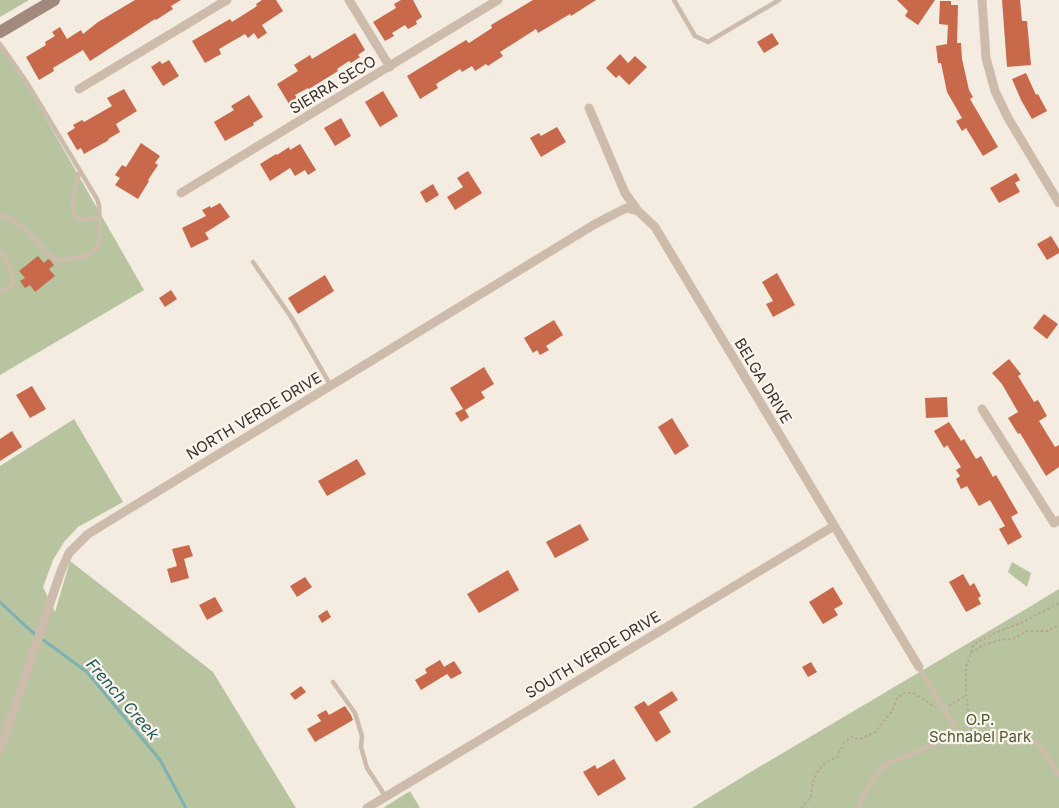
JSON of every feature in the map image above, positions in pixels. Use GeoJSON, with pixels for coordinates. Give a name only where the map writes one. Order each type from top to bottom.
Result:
{"type":"FeatureCollection","features":[{"type":"Feature","properties":{"kind":"main road"},"geometry":{"type":"LineString","coordinates":[[0,32],[54,0]]}},
{"type":"Feature","properties":{"kind":"street"},"geometry":{"type":"LineString","coordinates":[[79,89],[227,0]]}},
{"type":"Feature","properties":{"kind":"street"},"geometry":{"type":"LineString","coordinates":[[349,0],[390,66]]}},
{"type":"Feature","properties":{"kind":"street","name":"SIERRA SECO"},"geometry":{"type":"LineString","coordinates":[[181,193],[498,0]]}},
{"type":"Feature","properties":{"kind":"street"},"geometry":{"type":"LineString","coordinates":[[982,0],[986,58],[994,91],[1059,203]]}},
{"type":"Feature","properties":{"kind":"street","name":"BELGA DRIVE"},"geometry":{"type":"LineString","coordinates":[[589,108],[625,193],[638,211],[655,228],[919,667]]}},
{"type":"Feature","properties":{"kind":"street","name":"NORTH VERDE DRIVE"},"geometry":{"type":"LineString","coordinates":[[0,750],[61,571],[70,553],[88,534],[595,224],[626,208],[638,211]]}},
{"type":"Feature","properties":{"kind":"street"},"geometry":{"type":"LineString","coordinates":[[982,409],[1056,522]]}},
{"type":"Feature","properties":{"kind":"street","name":"SOUTH VERDE DRIVE"},"geometry":{"type":"LineString","coordinates":[[368,808],[834,526]]}},
{"type":"Feature","properties":{"kind":"lane"},"geometry":{"type":"LineString","coordinates":[[674,0],[695,36],[708,42],[779,0]]}},
{"type":"Feature","properties":{"kind":"lane"},"geometry":{"type":"LineString","coordinates":[[0,44],[26,81],[97,199],[99,205],[100,240],[96,248],[89,255],[60,261],[50,256],[27,231],[12,220],[0,215]]}},
{"type":"Feature","properties":{"kind":"lane"},"geometry":{"type":"LineString","coordinates":[[80,171],[74,194],[73,209],[75,216],[80,220],[99,218]]}},
{"type":"Feature","properties":{"kind":"lane"},"geometry":{"type":"LineString","coordinates":[[0,252],[8,262],[13,278],[12,285],[8,289],[0,291]]}},
{"type":"Feature","properties":{"kind":"lane"},"geometry":{"type":"LineString","coordinates":[[253,262],[291,317],[330,386]]}},
{"type":"Feature","properties":{"kind":"lane"},"geometry":{"type":"LineString","coordinates":[[919,667],[953,724],[959,738]]}},
{"type":"Feature","properties":{"kind":"lane"},"geometry":{"type":"LineString","coordinates":[[333,682],[354,713],[362,736],[361,747],[367,768],[386,797]]}},
{"type":"Feature","properties":{"kind":"lane"},"geometry":{"type":"LineString","coordinates":[[857,808],[876,774],[886,764],[940,742],[959,738],[997,736],[1021,737],[1032,740],[1040,746],[1059,775]]}},
{"type":"Feature","properties":{"kind":"path"},"geometry":{"type":"LineString","coordinates":[[972,737],[966,694],[966,667],[974,644],[1021,623],[1059,603]]}},
{"type":"Feature","properties":{"kind":"path"},"geometry":{"type":"LineString","coordinates":[[971,653],[983,645],[1000,640],[1013,639],[1027,631],[1048,631],[1054,627],[1059,627]]}},
{"type":"Feature","properties":{"kind":"path"},"geometry":{"type":"LineString","coordinates":[[802,808],[806,801],[812,797],[817,772],[825,763],[837,757],[844,743],[851,737],[860,738],[875,732],[892,711],[897,698],[905,693],[913,693],[936,707],[943,707],[948,706],[966,694]]}},
{"type":"Feature","properties":{"kind":"green space"},"geometry":{"type":"Polygon","coordinates":[[[0,0],[29,0],[0,17],[0,0]]]}},
{"type":"Feature","properties":{"kind":"green space"},"geometry":{"type":"Polygon","coordinates":[[[0,46],[5,47],[144,290],[0,375],[0,46]]]}},
{"type":"Feature","properties":{"kind":"green space"},"geometry":{"type":"Polygon","coordinates":[[[74,419],[123,502],[78,527],[64,542],[53,560],[43,587],[55,612],[70,561],[213,672],[296,808],[0,808],[0,466],[74,419]]]}},
{"type":"Feature","properties":{"kind":"green space"},"geometry":{"type":"Polygon","coordinates":[[[1012,562],[1031,573],[1027,587],[1008,572],[1012,562]]]}},
{"type":"Feature","properties":{"kind":"green space","name":"O.P. Schnabel Park"},"geometry":{"type":"Polygon","coordinates":[[[1059,589],[1059,808],[692,808],[749,773],[1059,589]]]}},
{"type":"Feature","properties":{"kind":"green space"},"geometry":{"type":"Polygon","coordinates":[[[410,791],[420,808],[383,808],[410,791]]]}},
{"type":"Feature","properties":{"kind":"building"},"geometry":{"type":"Polygon","coordinates":[[[135,0],[181,0],[171,6],[173,9],[90,61],[83,50],[53,68],[54,71],[39,80],[26,57],[46,45],[45,42],[55,36],[52,32],[60,27],[67,39],[81,30],[83,34],[98,22],[135,0]]]}},
{"type":"Feature","properties":{"kind":"building"},"geometry":{"type":"Polygon","coordinates":[[[262,0],[276,0],[283,11],[262,25],[267,33],[258,39],[254,33],[248,38],[245,34],[219,49],[221,54],[205,63],[192,41],[230,19],[232,22],[257,6],[256,4],[262,0]]]}},
{"type":"Feature","properties":{"kind":"building"},"geometry":{"type":"Polygon","coordinates":[[[401,0],[413,0],[422,17],[416,21],[417,24],[408,29],[405,25],[392,33],[394,36],[385,41],[373,22],[396,8],[394,4],[401,0]]]}},
{"type":"Feature","properties":{"kind":"building"},"geometry":{"type":"Polygon","coordinates":[[[533,0],[596,0],[571,16],[570,14],[538,33],[536,29],[500,52],[503,56],[488,66],[486,64],[475,71],[472,66],[462,72],[460,69],[436,84],[438,88],[420,99],[407,76],[466,40],[469,43],[492,28],[491,25],[533,0]]]}},
{"type":"Feature","properties":{"kind":"building"},"geometry":{"type":"Polygon","coordinates":[[[897,0],[935,0],[918,25],[905,16],[908,11],[897,0]]]}},
{"type":"Feature","properties":{"kind":"building"},"geometry":{"type":"Polygon","coordinates":[[[1002,0],[1020,0],[1022,21],[1027,21],[1031,65],[1007,67],[1002,0]]]}},
{"type":"Feature","properties":{"kind":"building"},"geometry":{"type":"Polygon","coordinates":[[[940,1],[951,1],[951,5],[958,5],[957,43],[961,43],[962,59],[969,90],[973,97],[970,99],[998,147],[983,156],[966,128],[962,131],[956,121],[962,118],[947,92],[941,63],[938,63],[936,46],[947,44],[948,25],[939,24],[940,1]]]}},
{"type":"Feature","properties":{"kind":"building"},"geometry":{"type":"Polygon","coordinates":[[[355,33],[365,50],[358,55],[360,57],[351,63],[349,61],[337,69],[338,71],[309,89],[295,95],[297,98],[289,104],[277,84],[298,71],[294,65],[310,55],[312,59],[355,33]]]}},
{"type":"Feature","properties":{"kind":"building"},"geometry":{"type":"Polygon","coordinates":[[[772,33],[779,44],[764,53],[757,42],[772,33]]]}},
{"type":"Feature","properties":{"kind":"building"},"geometry":{"type":"Polygon","coordinates":[[[620,54],[628,63],[635,56],[647,67],[629,85],[619,75],[616,78],[606,68],[620,54]]]}},
{"type":"Feature","properties":{"kind":"building"},"geometry":{"type":"Polygon","coordinates":[[[169,60],[179,76],[163,86],[151,67],[160,61],[162,64],[169,60]]]}},
{"type":"Feature","properties":{"kind":"building"},"geometry":{"type":"Polygon","coordinates":[[[1026,73],[1036,95],[1038,94],[1047,111],[1032,119],[1012,79],[1026,73]]]}},
{"type":"Feature","properties":{"kind":"building"},"geometry":{"type":"Polygon","coordinates":[[[124,89],[137,111],[116,124],[120,132],[109,140],[84,154],[81,148],[77,150],[67,133],[75,128],[73,125],[82,120],[84,122],[112,106],[107,98],[124,89]]]}},
{"type":"Feature","properties":{"kind":"building"},"geometry":{"type":"Polygon","coordinates":[[[383,91],[398,116],[380,127],[365,102],[383,91]]]}},
{"type":"Feature","properties":{"kind":"building"},"geometry":{"type":"Polygon","coordinates":[[[249,95],[263,117],[253,123],[254,125],[225,141],[214,122],[234,110],[231,106],[249,95]]]}},
{"type":"Feature","properties":{"kind":"building"},"geometry":{"type":"Polygon","coordinates":[[[341,118],[351,136],[335,146],[324,128],[341,118]]]}},
{"type":"Feature","properties":{"kind":"building"},"geometry":{"type":"Polygon","coordinates":[[[557,127],[566,142],[541,157],[530,138],[539,133],[541,136],[557,127]]]}},
{"type":"Feature","properties":{"kind":"building"},"geometry":{"type":"Polygon","coordinates":[[[141,143],[160,156],[155,163],[158,165],[138,199],[115,185],[120,178],[115,175],[122,165],[126,167],[141,143]]]}},
{"type":"Feature","properties":{"kind":"building"},"geometry":{"type":"Polygon","coordinates":[[[300,144],[316,170],[308,175],[305,170],[295,176],[290,168],[270,181],[260,164],[289,147],[290,150],[300,144]]]}},
{"type":"Feature","properties":{"kind":"building"},"geometry":{"type":"Polygon","coordinates":[[[468,171],[482,193],[455,210],[447,197],[463,187],[457,178],[468,171]]]}},
{"type":"Feature","properties":{"kind":"building"},"geometry":{"type":"Polygon","coordinates":[[[1016,173],[1020,180],[1015,183],[1020,192],[999,203],[990,188],[1016,173]]]}},
{"type":"Feature","properties":{"kind":"building"},"geometry":{"type":"Polygon","coordinates":[[[433,184],[439,195],[426,203],[420,192],[433,184]]]}},
{"type":"Feature","properties":{"kind":"building"},"geometry":{"type":"Polygon","coordinates":[[[220,203],[230,217],[205,233],[209,239],[191,248],[182,228],[206,216],[202,210],[220,203]]]}},
{"type":"Feature","properties":{"kind":"building"},"geometry":{"type":"Polygon","coordinates":[[[1051,236],[1059,249],[1059,253],[1047,260],[1037,244],[1051,236]]]}},
{"type":"Feature","properties":{"kind":"building"},"geometry":{"type":"Polygon","coordinates":[[[38,256],[44,263],[48,259],[50,260],[54,265],[49,269],[55,276],[35,292],[30,285],[25,288],[20,281],[25,278],[19,271],[38,256]]]}},
{"type":"Feature","properties":{"kind":"building"},"geometry":{"type":"Polygon","coordinates":[[[777,273],[795,305],[773,317],[766,304],[773,301],[762,282],[777,273]]]}},
{"type":"Feature","properties":{"kind":"building"},"geometry":{"type":"Polygon","coordinates":[[[325,275],[334,291],[298,314],[288,298],[325,275]]]}},
{"type":"Feature","properties":{"kind":"building"},"geometry":{"type":"Polygon","coordinates":[[[171,290],[177,299],[165,307],[159,298],[171,290]]]}},
{"type":"Feature","properties":{"kind":"building"},"geometry":{"type":"Polygon","coordinates":[[[1044,314],[1058,324],[1047,339],[1033,328],[1044,314]]]}},
{"type":"Feature","properties":{"kind":"building"},"geometry":{"type":"Polygon","coordinates":[[[554,320],[563,335],[546,346],[549,350],[540,355],[537,350],[533,353],[524,338],[554,320]]]}},
{"type":"Feature","properties":{"kind":"building"},"geometry":{"type":"Polygon","coordinates":[[[1009,359],[1021,374],[1018,376],[1034,402],[1038,400],[1047,416],[1039,421],[1055,447],[1059,445],[1059,467],[1046,476],[1020,433],[1018,434],[1008,418],[1018,412],[1002,384],[992,373],[1009,359]]]}},
{"type":"Feature","properties":{"kind":"building"},"geometry":{"type":"Polygon","coordinates":[[[484,367],[494,384],[481,392],[485,398],[465,410],[469,417],[461,422],[455,413],[463,409],[450,388],[484,367]]]}},
{"type":"Feature","properties":{"kind":"building"},"geometry":{"type":"Polygon","coordinates":[[[32,386],[46,409],[30,418],[16,395],[32,386]]]}},
{"type":"Feature","properties":{"kind":"building"},"geometry":{"type":"Polygon","coordinates":[[[947,397],[948,417],[926,418],[925,398],[947,397]]]}},
{"type":"Feature","properties":{"kind":"building"},"geometry":{"type":"Polygon","coordinates":[[[672,418],[689,446],[675,455],[658,427],[672,418]]]}},
{"type":"Feature","properties":{"kind":"building"},"geometry":{"type":"Polygon","coordinates":[[[949,422],[961,441],[964,439],[976,459],[981,456],[993,477],[996,475],[1018,513],[1011,517],[1022,537],[1008,545],[999,529],[1005,526],[990,500],[979,506],[967,486],[961,489],[956,479],[960,476],[956,470],[961,467],[947,445],[944,448],[934,431],[949,422]]]}},
{"type":"Feature","properties":{"kind":"building"},"geometry":{"type":"Polygon","coordinates":[[[12,431],[22,447],[0,461],[0,439],[12,431]]]}},
{"type":"Feature","properties":{"kind":"building"},"geometry":{"type":"Polygon","coordinates":[[[357,459],[366,474],[327,496],[318,481],[357,459]]]}},
{"type":"Feature","properties":{"kind":"building"},"geometry":{"type":"Polygon","coordinates":[[[580,524],[589,540],[555,558],[546,542],[580,524]]]}},
{"type":"Feature","properties":{"kind":"building"},"geometry":{"type":"Polygon","coordinates":[[[189,545],[193,556],[184,559],[189,578],[171,583],[167,569],[177,566],[172,549],[189,545]]]}},
{"type":"Feature","properties":{"kind":"building"},"geometry":{"type":"Polygon","coordinates":[[[508,570],[519,590],[479,613],[467,594],[508,570]]]}},
{"type":"Feature","properties":{"kind":"building"},"geometry":{"type":"Polygon","coordinates":[[[963,574],[970,586],[974,583],[981,596],[978,598],[981,604],[966,612],[949,582],[963,574]]]}},
{"type":"Feature","properties":{"kind":"building"},"geometry":{"type":"Polygon","coordinates":[[[305,577],[312,587],[297,597],[290,586],[305,577]]]}},
{"type":"Feature","properties":{"kind":"building"},"geometry":{"type":"Polygon","coordinates":[[[833,587],[843,604],[834,609],[838,615],[823,624],[809,602],[833,587]]]}},
{"type":"Feature","properties":{"kind":"building"},"geometry":{"type":"Polygon","coordinates":[[[215,597],[223,611],[207,620],[199,605],[215,597]]]}},
{"type":"Feature","properties":{"kind":"building"},"geometry":{"type":"Polygon","coordinates":[[[327,610],[331,617],[322,623],[318,616],[327,610]]]}},
{"type":"Feature","properties":{"kind":"building"},"geometry":{"type":"Polygon","coordinates":[[[440,660],[444,667],[454,661],[462,673],[451,679],[447,674],[421,690],[415,680],[427,673],[425,669],[440,660]]]}},
{"type":"Feature","properties":{"kind":"building"},"geometry":{"type":"Polygon","coordinates":[[[811,662],[817,672],[808,677],[802,667],[811,662]]]}},
{"type":"Feature","properties":{"kind":"building"},"geometry":{"type":"Polygon","coordinates":[[[301,686],[306,692],[295,700],[290,694],[301,686]]]}},
{"type":"Feature","properties":{"kind":"building"},"geometry":{"type":"Polygon","coordinates":[[[672,691],[678,700],[659,712],[671,732],[656,742],[634,707],[644,701],[648,706],[672,691]]]}},
{"type":"Feature","properties":{"kind":"building"},"geometry":{"type":"Polygon","coordinates":[[[345,706],[353,720],[315,742],[307,729],[321,721],[317,715],[326,710],[329,715],[345,706]]]}},
{"type":"Feature","properties":{"kind":"building"},"geometry":{"type":"Polygon","coordinates":[[[614,759],[626,779],[598,796],[583,772],[595,765],[597,769],[614,759]]]}},
{"type":"Feature","properties":{"kind":"waterway","name":"French Creek"},"geometry":{"type":"LineString","coordinates":[[0,602],[31,631],[87,672],[160,760],[186,808]]}}]}
